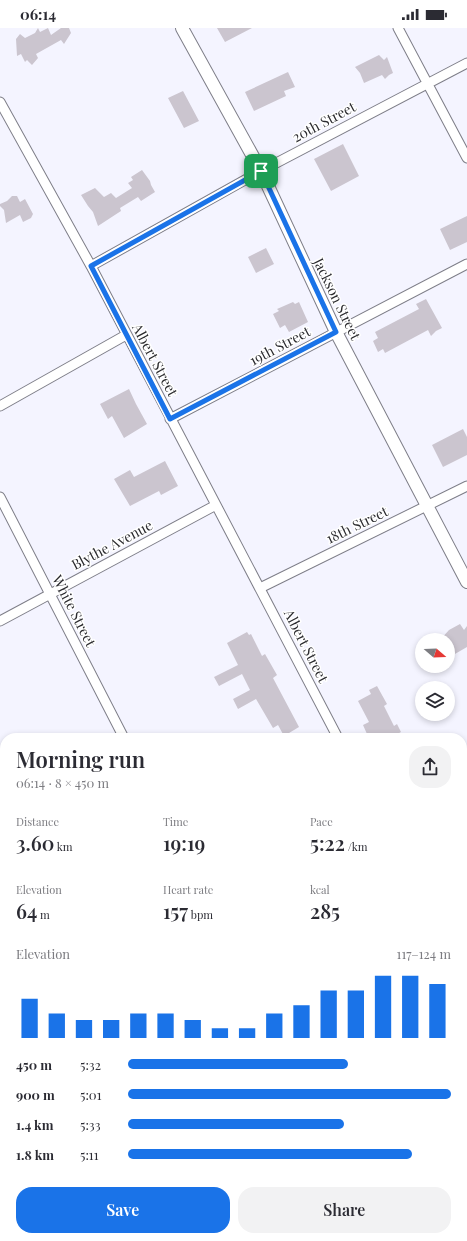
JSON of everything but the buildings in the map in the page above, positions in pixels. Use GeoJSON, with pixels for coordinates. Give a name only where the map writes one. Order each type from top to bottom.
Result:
{"type":"FeatureCollection","features":[{"type":"Feature","properties":{"kind":"main road","name":"Jackson Street"},"geometry":{"type":"LineString","coordinates":[[182,28],[261,171],[336,332],[467,582]]}},
{"type":"Feature","properties":{"kind":"street"},"geometry":{"type":"LineString","coordinates":[[398,28],[467,158]]}},
{"type":"Feature","properties":{"kind":"street","name":"20th Street"},"geometry":{"type":"LineString","coordinates":[[91,266],[261,171],[467,63]]}},
{"type":"Feature","properties":{"kind":"street","name":"Albert Street"},"geometry":{"type":"LineString","coordinates":[[0,102],[91,266],[335,733]]}},
{"type":"Feature","properties":{"kind":"street","name":"19th Street"},"geometry":{"type":"LineString","coordinates":[[170,419],[467,264]]}},
{"type":"Feature","properties":{"kind":"street"},"geometry":{"type":"LineString","coordinates":[[0,406],[126,334]]}},
{"type":"Feature","properties":{"kind":"street","name":"18th Street"},"geometry":{"type":"LineString","coordinates":[[260,588],[467,486]]}},
{"type":"Feature","properties":{"kind":"street","name":"White Street"},"geometry":{"type":"LineString","coordinates":[[0,497],[121,733]]}},
{"type":"Feature","properties":{"kind":"street","name":"Blythe Avenue"},"geometry":{"type":"LineString","coordinates":[[0,621],[216,505]]}},
{"type":"Feature","properties":{"kind":"route"},"geometry":{"type":"LineString","coordinates":[[261,171],[336,332],[170,419],[91,266],[261,171]]}}]}
